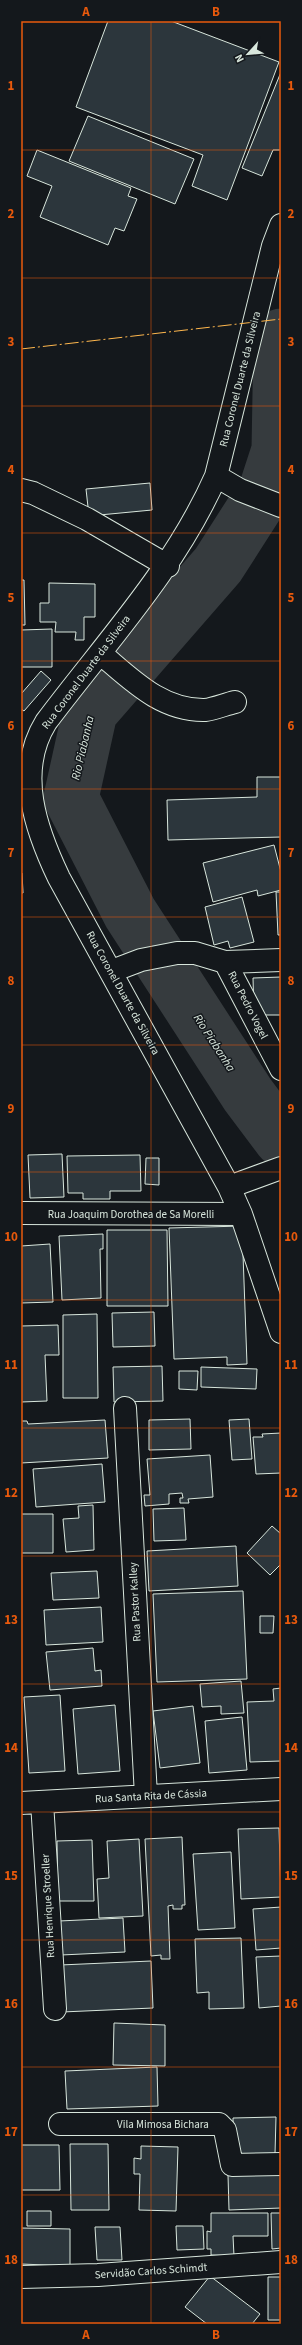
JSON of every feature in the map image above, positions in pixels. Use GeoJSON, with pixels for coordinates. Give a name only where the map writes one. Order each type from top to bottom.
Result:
{"type":"FeatureCollection","features":[{"type":"Feature","properties":{"kind":"street","name":"Rua Coronel Duarte da Silveira"},"geometry":{"type":"LineString","coordinates":[[281,225],[273,246],[216,476],[206,500],[168,566],[37,737],[25,765],[36,822],[42,843],[59,878],[112,971],[239,1184],[241,1214],[281,1332]]}},
{"type":"Feature","properties":{"kind":"street"},"geometry":{"type":"LineString","coordinates":[[216,476],[240,490],[281,506]]}},
{"type":"Feature","properties":{"kind":"street"},"geometry":{"type":"LineString","coordinates":[[21,490],[33,493],[87,520],[168,566]]}},
{"type":"Feature","properties":{"kind":"street"},"geometry":{"type":"LineString","coordinates":[[100,653],[140,687],[177,707],[206,710],[235,702]]}},
{"type":"Feature","properties":{"kind":"street"},"geometry":{"type":"LineString","coordinates":[[112,971],[141,960],[177,953],[195,953],[225,962],[281,960]]}},
{"type":"Feature","properties":{"kind":"street","name":"Rua Pedro Vogel"},"geometry":{"type":"LineString","coordinates":[[225,962],[281,1070]]}},
{"type":"Feature","properties":{"kind":"street"},"geometry":{"type":"LineString","coordinates":[[239,1184],[281,1168]]}},
{"type":"Feature","properties":{"kind":"street","name":"Rua Joaquim Dorothea de Sa Morelli"},"geometry":{"type":"LineString","coordinates":[[21,1213],[241,1214]]}},
{"type":"Feature","properties":{"kind":"street","name":"Rua Pastor Kalley"},"geometry":{"type":"LineString","coordinates":[[125,1408],[146,1796]]}},
{"type":"Feature","properties":{"kind":"street","name":"Rua Santa Rita de Cássia"},"geometry":{"type":"LineString","coordinates":[[32,1803],[281,1789]]}},
{"type":"Feature","properties":{"kind":"street","name":"Rua Henrique Stroeller"},"geometry":{"type":"LineString","coordinates":[[32,1803],[55,2009]]}},
{"type":"Feature","properties":{"kind":"street","name":"Vila Mimosa Bichara"},"geometry":{"type":"LineString","coordinates":[[60,2124],[219,2124],[225,2130],[232,2165],[281,2164]]}},
{"type":"Feature","properties":{"kind":"street","name":"Servidão Carlos Schimdt"},"geometry":{"type":"LineString","coordinates":[[21,2277],[106,2274],[281,2262]]}},
{"type":"Feature","properties":{"kind":"building"},"geometry":{"type":"Polygon","coordinates":[[[108,21],[171,21],[279,62],[227,200],[192,186],[203,155],[76,107],[108,21]]]}},
{"type":"Feature","properties":{"kind":"building"},"geometry":{"type":"Polygon","coordinates":[[[281,72],[281,150],[273,150],[262,176],[242,168],[281,72]]]}},
{"type":"Feature","properties":{"kind":"building"},"geometry":{"type":"Polygon","coordinates":[[[88,116],[194,159],[175,204],[69,161],[88,116]]]}},
{"type":"Feature","properties":{"kind":"building"},"geometry":{"type":"Polygon","coordinates":[[[37,150],[131,188],[128,196],[137,199],[124,231],[115,228],[108,245],[40,217],[52,186],[27,176],[37,150]]]}},
{"type":"Feature","properties":{"kind":"building"},"geometry":{"type":"Polygon","coordinates":[[[150,483],[152,510],[89,516],[86,489],[150,483]]]}},
{"type":"Feature","properties":{"kind":"building"},"geometry":{"type":"Polygon","coordinates":[[[21,580],[24,580],[25,625],[21,625],[21,580]]]}},
{"type":"Feature","properties":{"kind":"building"},"geometry":{"type":"Polygon","coordinates":[[[49,583],[95,584],[95,617],[84,617],[84,640],[75,640],[76,632],[55,632],[56,622],[40,622],[40,603],[49,603],[49,583]]]}},
{"type":"Feature","properties":{"kind":"building"},"geometry":{"type":"Polygon","coordinates":[[[52,629],[52,667],[21,667],[21,630],[52,629]]]}},
{"type":"Feature","properties":{"kind":"building"},"geometry":{"type":"Polygon","coordinates":[[[41,671],[51,680],[24,711],[21,709],[21,694],[41,671]]]}},
{"type":"Feature","properties":{"kind":"building"},"geometry":{"type":"Polygon","coordinates":[[[257,777],[281,777],[281,837],[168,840],[167,800],[257,797],[257,777]]]}},
{"type":"Feature","properties":{"kind":"building"},"geometry":{"type":"Polygon","coordinates":[[[274,845],[281,872],[281,890],[258,896],[257,890],[213,902],[203,863],[274,845]]]}},
{"type":"Feature","properties":{"kind":"building"},"geometry":{"type":"Polygon","coordinates":[[[22,873],[23,893],[21,893],[22,873]]]}},
{"type":"Feature","properties":{"kind":"building"},"geometry":{"type":"Polygon","coordinates":[[[276,892],[281,892],[281,935],[278,935],[276,892]]]}},
{"type":"Feature","properties":{"kind":"building"},"geometry":{"type":"Polygon","coordinates":[[[242,897],[254,942],[230,948],[228,941],[214,945],[205,907],[242,897]]]}},
{"type":"Feature","properties":{"kind":"building"},"geometry":{"type":"Polygon","coordinates":[[[281,977],[281,1015],[254,1015],[253,978],[281,977]]]}},
{"type":"Feature","properties":{"kind":"building"},"geometry":{"type":"Polygon","coordinates":[[[62,1154],[64,1197],[30,1198],[28,1155],[62,1154]]]}},
{"type":"Feature","properties":{"kind":"building"},"geometry":{"type":"Polygon","coordinates":[[[140,1155],[141,1191],[110,1191],[110,1199],[83,1199],[83,1193],[68,1193],[67,1156],[140,1155]]]}},
{"type":"Feature","properties":{"kind":"building"},"geometry":{"type":"Polygon","coordinates":[[[146,1158],[159,1158],[159,1185],[145,1184],[146,1158]]]}},
{"type":"Feature","properties":{"kind":"building"},"geometry":{"type":"Polygon","coordinates":[[[242,1226],[247,1364],[227,1365],[227,1357],[174,1359],[169,1228],[242,1226]]]}},
{"type":"Feature","properties":{"kind":"building"},"geometry":{"type":"Polygon","coordinates":[[[107,1230],[167,1230],[168,1306],[107,1306],[107,1230]]]}},
{"type":"Feature","properties":{"kind":"building"},"geometry":{"type":"Polygon","coordinates":[[[103,1234],[103,1249],[100,1249],[101,1298],[62,1300],[59,1236],[103,1234]]]}},
{"type":"Feature","properties":{"kind":"building"},"geometry":{"type":"Polygon","coordinates":[[[50,1244],[53,1302],[21,1303],[21,1246],[50,1244]]]}},
{"type":"Feature","properties":{"kind":"building"},"geometry":{"type":"Polygon","coordinates":[[[154,1312],[155,1346],[113,1347],[112,1313],[154,1312]]]}},
{"type":"Feature","properties":{"kind":"building"},"geometry":{"type":"Polygon","coordinates":[[[97,1314],[98,1398],[63,1398],[63,1315],[97,1314]]]}},
{"type":"Feature","properties":{"kind":"building"},"geometry":{"type":"Polygon","coordinates":[[[58,1325],[59,1355],[45,1355],[47,1401],[21,1402],[21,1326],[58,1325]]]}},
{"type":"Feature","properties":{"kind":"building"},"geometry":{"type":"Polygon","coordinates":[[[162,1366],[163,1401],[114,1402],[113,1367],[162,1366]]]}},
{"type":"Feature","properties":{"kind":"building"},"geometry":{"type":"Polygon","coordinates":[[[201,1367],[257,1369],[256,1389],[201,1387],[201,1367]]]}},
{"type":"Feature","properties":{"kind":"building"},"geometry":{"type":"Polygon","coordinates":[[[179,1371],[198,1371],[197,1390],[179,1389],[179,1371]]]}},
{"type":"Feature","properties":{"kind":"building"},"geometry":{"type":"Polygon","coordinates":[[[190,1419],[191,1449],[149,1450],[149,1420],[190,1419]]]}},
{"type":"Feature","properties":{"kind":"building"},"geometry":{"type":"Polygon","coordinates":[[[249,1419],[252,1459],[232,1460],[229,1420],[249,1419]]]}},
{"type":"Feature","properties":{"kind":"building"},"geometry":{"type":"Polygon","coordinates":[[[105,1420],[108,1458],[21,1463],[21,1421],[27,1421],[28,1424],[105,1420]]]}},
{"type":"Feature","properties":{"kind":"building"},"geometry":{"type":"Polygon","coordinates":[[[281,1433],[281,1473],[256,1474],[253,1437],[263,1437],[262,1434],[281,1433]]]}},
{"type":"Feature","properties":{"kind":"building"},"geometry":{"type":"Polygon","coordinates":[[[210,1455],[213,1497],[188,1499],[189,1503],[180,1503],[180,1498],[183,1498],[182,1493],[169,1494],[169,1504],[145,1506],[144,1495],[150,1495],[147,1459],[210,1455]]]}},
{"type":"Feature","properties":{"kind":"building"},"geometry":{"type":"Polygon","coordinates":[[[102,1464],[105,1502],[36,1507],[33,1469],[102,1464]]]}},
{"type":"Feature","properties":{"kind":"building"},"geometry":{"type":"Polygon","coordinates":[[[93,1505],[94,1550],[66,1552],[63,1519],[79,1518],[78,1506],[93,1505]]]}},
{"type":"Feature","properties":{"kind":"building"},"geometry":{"type":"Polygon","coordinates":[[[184,1508],[186,1540],[154,1541],[153,1509],[184,1508]]]}},
{"type":"Feature","properties":{"kind":"building"},"geometry":{"type":"Polygon","coordinates":[[[21,1514],[53,1514],[53,1553],[21,1553],[21,1514]]]}},
{"type":"Feature","properties":{"kind":"building"},"geometry":{"type":"Polygon","coordinates":[[[272,1526],[281,1534],[281,1566],[280,1565],[270,1575],[247,1553],[272,1526]]]}},
{"type":"Feature","properties":{"kind":"building"},"geometry":{"type":"Polygon","coordinates":[[[236,1546],[238,1586],[149,1591],[147,1551],[236,1546]]]}},
{"type":"Feature","properties":{"kind":"building"},"geometry":{"type":"Polygon","coordinates":[[[97,1571],[99,1598],[53,1600],[51,1573],[97,1571]]]}},
{"type":"Feature","properties":{"kind":"building"},"geometry":{"type":"Polygon","coordinates":[[[243,1591],[247,1679],[157,1682],[153,1594],[243,1591]]]}},
{"type":"Feature","properties":{"kind":"building"},"geometry":{"type":"Polygon","coordinates":[[[101,1607],[103,1642],[46,1645],[44,1610],[101,1607]]]}},
{"type":"Feature","properties":{"kind":"building"},"geometry":{"type":"Polygon","coordinates":[[[260,1616],[274,1616],[273,1633],[260,1633],[260,1616]]]}},
{"type":"Feature","properties":{"kind":"building"},"geometry":{"type":"Polygon","coordinates":[[[93,1648],[95,1671],[101,1670],[102,1686],[50,1690],[46,1652],[93,1648]]]}},
{"type":"Feature","properties":{"kind":"building"},"geometry":{"type":"Polygon","coordinates":[[[241,1681],[244,1713],[221,1714],[221,1706],[202,1707],[200,1684],[241,1681]]]}},
{"type":"Feature","properties":{"kind":"building"},"geometry":{"type":"Polygon","coordinates":[[[281,1688],[281,1761],[250,1762],[247,1702],[274,1701],[273,1689],[281,1688]]]}},
{"type":"Feature","properties":{"kind":"building"},"geometry":{"type":"Polygon","coordinates":[[[60,1695],[65,1771],[29,1773],[24,1697],[60,1695]]]}},
{"type":"Feature","properties":{"kind":"building"},"geometry":{"type":"Polygon","coordinates":[[[115,1705],[120,1771],[78,1774],[73,1709],[115,1705]]]}},
{"type":"Feature","properties":{"kind":"building"},"geometry":{"type":"Polygon","coordinates":[[[193,1706],[200,1763],[160,1768],[153,1711],[193,1706]]]}},
{"type":"Feature","properties":{"kind":"building"},"geometry":{"type":"Polygon","coordinates":[[[242,1717],[247,1770],[209,1773],[205,1721],[242,1717]]]}},
{"type":"Feature","properties":{"kind":"building"},"geometry":{"type":"Polygon","coordinates":[[[279,1828],[281,1897],[241,1899],[238,1829],[279,1828]]]}},
{"type":"Feature","properties":{"kind":"building"},"geometry":{"type":"Polygon","coordinates":[[[182,1837],[185,1905],[182,1905],[182,1909],[173,1909],[173,1905],[168,1906],[170,1959],[161,1959],[161,1955],[151,1956],[145,1839],[182,1837]]]}},
{"type":"Feature","properties":{"kind":"building"},"geometry":{"type":"Polygon","coordinates":[[[139,1839],[143,1916],[99,1918],[97,1879],[109,1878],[107,1841],[139,1839]]]}},
{"type":"Feature","properties":{"kind":"building"},"geometry":{"type":"Polygon","coordinates":[[[92,1840],[94,1901],[58,1901],[57,1841],[92,1840]]]}},
{"type":"Feature","properties":{"kind":"building"},"geometry":{"type":"Polygon","coordinates":[[[231,1852],[235,1928],[198,1930],[193,1854],[231,1852]]]}},
{"type":"Feature","properties":{"kind":"building"},"geometry":{"type":"Polygon","coordinates":[[[281,1907],[281,1948],[256,1950],[253,1909],[281,1907]]]}},
{"type":"Feature","properties":{"kind":"building"},"geometry":{"type":"Polygon","coordinates":[[[123,1918],[125,1952],[61,1955],[59,1921],[123,1918]]]}},
{"type":"Feature","properties":{"kind":"building"},"geometry":{"type":"Polygon","coordinates":[[[241,1938],[244,2008],[209,2009],[209,1992],[197,1993],[195,1939],[241,1938]]]}},
{"type":"Feature","properties":{"kind":"building"},"geometry":{"type":"Polygon","coordinates":[[[281,1956],[281,2006],[259,2008],[256,1957],[281,1956]]]}},
{"type":"Feature","properties":{"kind":"building"},"geometry":{"type":"Polygon","coordinates":[[[151,1961],[153,2008],[62,2012],[60,1965],[151,1961]]]}},
{"type":"Feature","properties":{"kind":"building"},"geometry":{"type":"Polygon","coordinates":[[[114,2023],[165,2025],[165,2066],[113,2065],[114,2023]]]}},
{"type":"Feature","properties":{"kind":"building"},"geometry":{"type":"Polygon","coordinates":[[[157,2067],[158,2106],[67,2109],[65,2071],[157,2067]]]}},
{"type":"Feature","properties":{"kind":"building"},"geometry":{"type":"Polygon","coordinates":[[[276,2117],[275,2154],[233,2154],[233,2118],[276,2117]]]}},
{"type":"Feature","properties":{"kind":"building"},"geometry":{"type":"Polygon","coordinates":[[[70,2144],[108,2144],[109,2210],[71,2210],[70,2144]]]}},
{"type":"Feature","properties":{"kind":"building"},"geometry":{"type":"Polygon","coordinates":[[[21,2145],[59,2145],[60,2190],[21,2190],[21,2145]]]}},
{"type":"Feature","properties":{"kind":"building"},"geometry":{"type":"Polygon","coordinates":[[[141,2146],[178,2147],[176,2211],[139,2210],[140,2174],[134,2174],[134,2158],[141,2159],[141,2146]]]}},
{"type":"Feature","properties":{"kind":"building"},"geometry":{"type":"Polygon","coordinates":[[[281,2173],[281,2208],[229,2210],[228,2175],[281,2173]]]}},
{"type":"Feature","properties":{"kind":"building"},"geometry":{"type":"Polygon","coordinates":[[[27,2211],[51,2211],[51,2226],[27,2226],[27,2211]]]}},
{"type":"Feature","properties":{"kind":"building"},"geometry":{"type":"Polygon","coordinates":[[[211,2213],[268,2213],[268,2236],[233,2236],[234,2256],[211,2255],[211,2249],[207,2249],[207,2231],[211,2232],[211,2213]]]}},
{"type":"Feature","properties":{"kind":"building"},"geometry":{"type":"Polygon","coordinates":[[[271,2213],[281,2213],[281,2248],[272,2249],[271,2213]]]}},
{"type":"Feature","properties":{"kind":"building"},"geometry":{"type":"Polygon","coordinates":[[[176,2226],[203,2226],[204,2249],[177,2250],[176,2226]]]}},
{"type":"Feature","properties":{"kind":"building"},"geometry":{"type":"Polygon","coordinates":[[[95,2227],[120,2227],[122,2260],[97,2260],[95,2227]]]}},
{"type":"Feature","properties":{"kind":"building"},"geometry":{"type":"Polygon","coordinates":[[[21,2228],[70,2229],[70,2266],[21,2264],[21,2228]]]}},
{"type":"Feature","properties":{"kind":"building"},"geometry":{"type":"Polygon","coordinates":[[[210,2276],[260,2314],[252,2324],[207,2324],[185,2307],[210,2276]]]}},
{"type":"Feature","properties":{"kind":"building"},"geometry":{"type":"Polygon","coordinates":[[[268,2277],[281,2277],[281,2320],[268,2320],[268,2277]]]}},
{"type":"Feature","properties":{"kind":"waterway","name":"Rio Piabanha"},"geometry":{"type":"LineString","coordinates":[[281,336],[279,450],[266,490],[218,565],[90,712],[71,798],[130,913],[248,1095],[281,1139]]}},
{"type":"Feature","properties":{"kind":"power"},"geometry":{"type":"LineString","coordinates":[[21,349],[281,319]]}}]}
